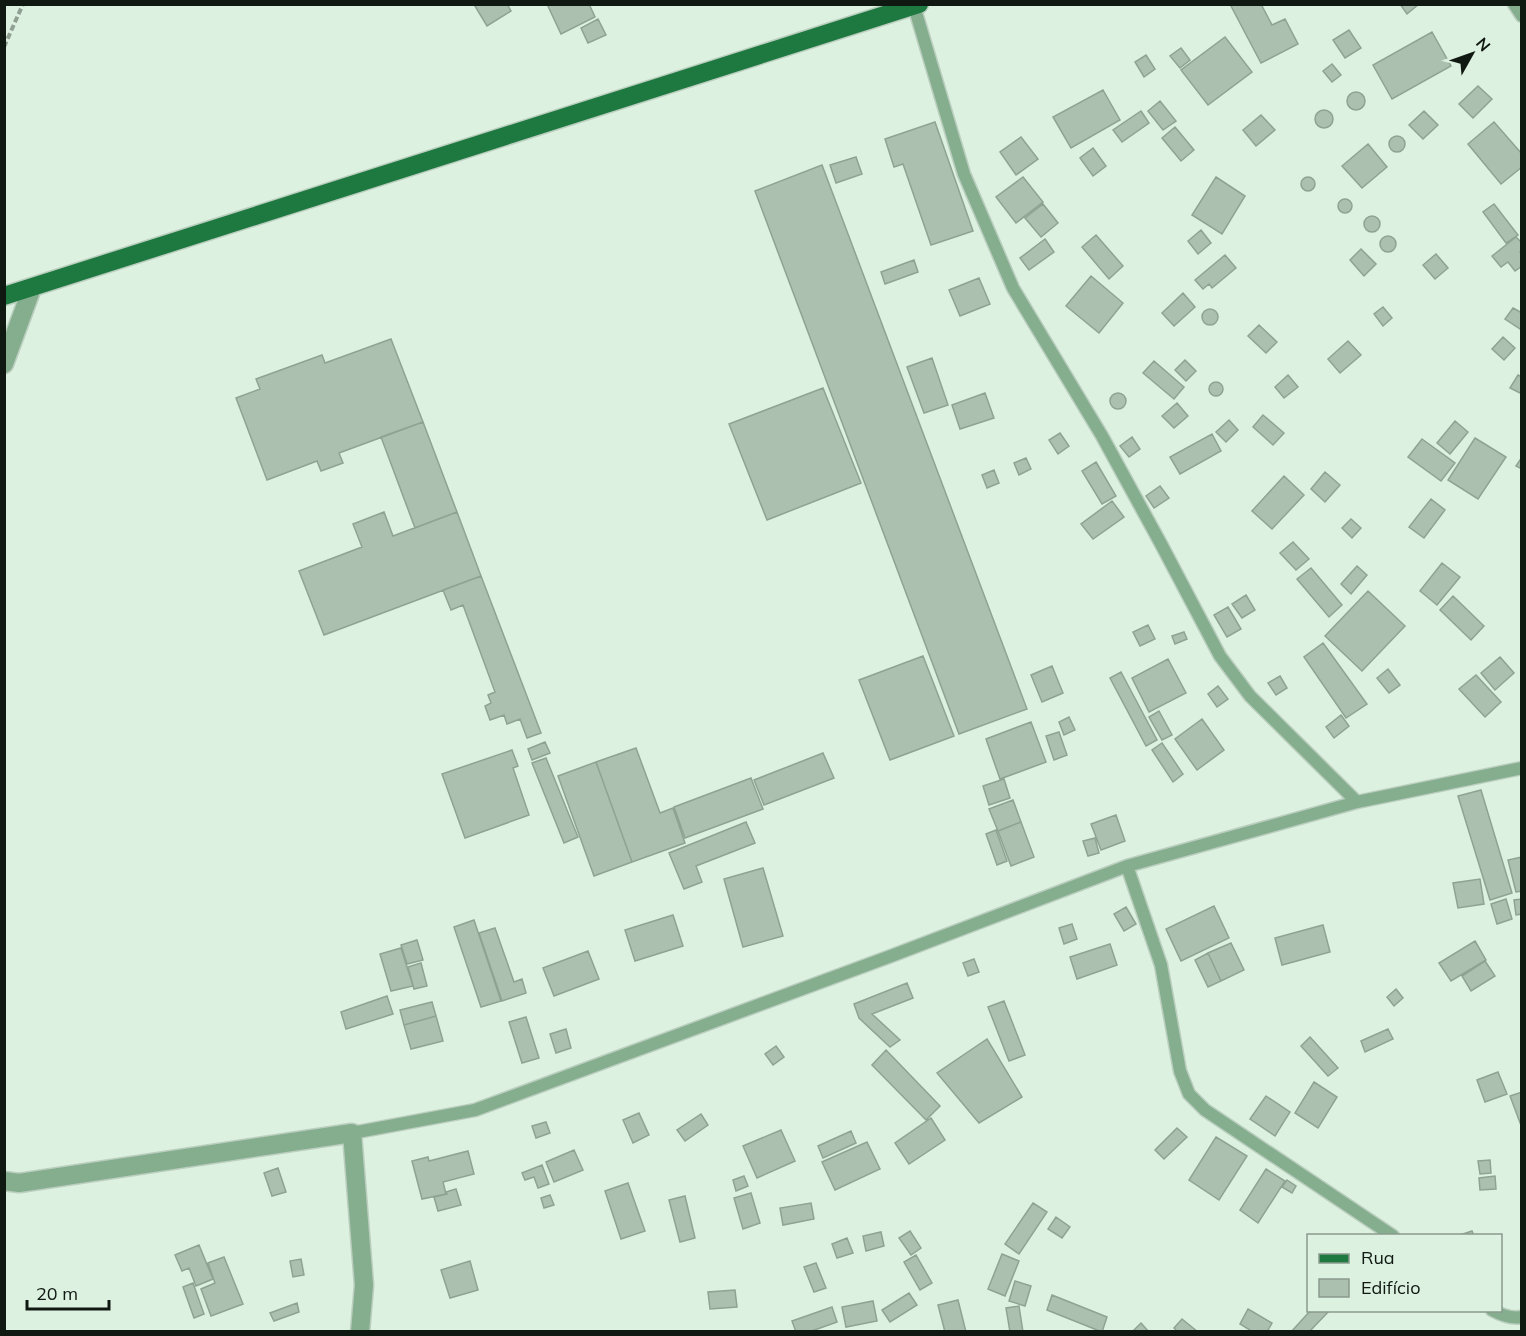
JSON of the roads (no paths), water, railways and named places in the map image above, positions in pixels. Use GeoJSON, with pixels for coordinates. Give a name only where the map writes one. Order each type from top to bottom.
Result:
{"type":"FeatureCollection","features":[{"type":"Feature","properties":{"kind":"main road"},"geometry":{"type":"LineString","coordinates":[[4,296],[916,5]]}},
{"type":"Feature","properties":{"kind":"street"},"geometry":{"type":"LineString","coordinates":[[4,364],[32,288]]}},
{"type":"Feature","properties":{"kind":"street"},"geometry":{"type":"LineString","coordinates":[[4,1181],[19,1183],[352,1133],[364,1285],[360,1332]]}},
{"type":"Feature","properties":{"kind":"lane"},"geometry":{"type":"LineString","coordinates":[[1514,4],[1521,16]]}},
{"type":"Feature","properties":{"kind":"lane"},"geometry":{"type":"LineString","coordinates":[[916,5],[964,174],[1013,288],[1102,436],[1220,656],[1250,696],[1358,802]]}},
{"type":"Feature","properties":{"kind":"lane"},"geometry":{"type":"LineString","coordinates":[[352,1133],[475,1110],[1127,866],[1358,802],[1521,768]]}},
{"type":"Feature","properties":{"kind":"lane"},"geometry":{"type":"LineString","coordinates":[[1127,866],[1161,965],[1180,1071],[1189,1094],[1205,1110],[1390,1234]]}},
{"type":"Feature","properties":{"kind":"lane"},"geometry":{"type":"LineString","coordinates":[[1494,1312],[1508,1317],[1521,1317]]}}]}
